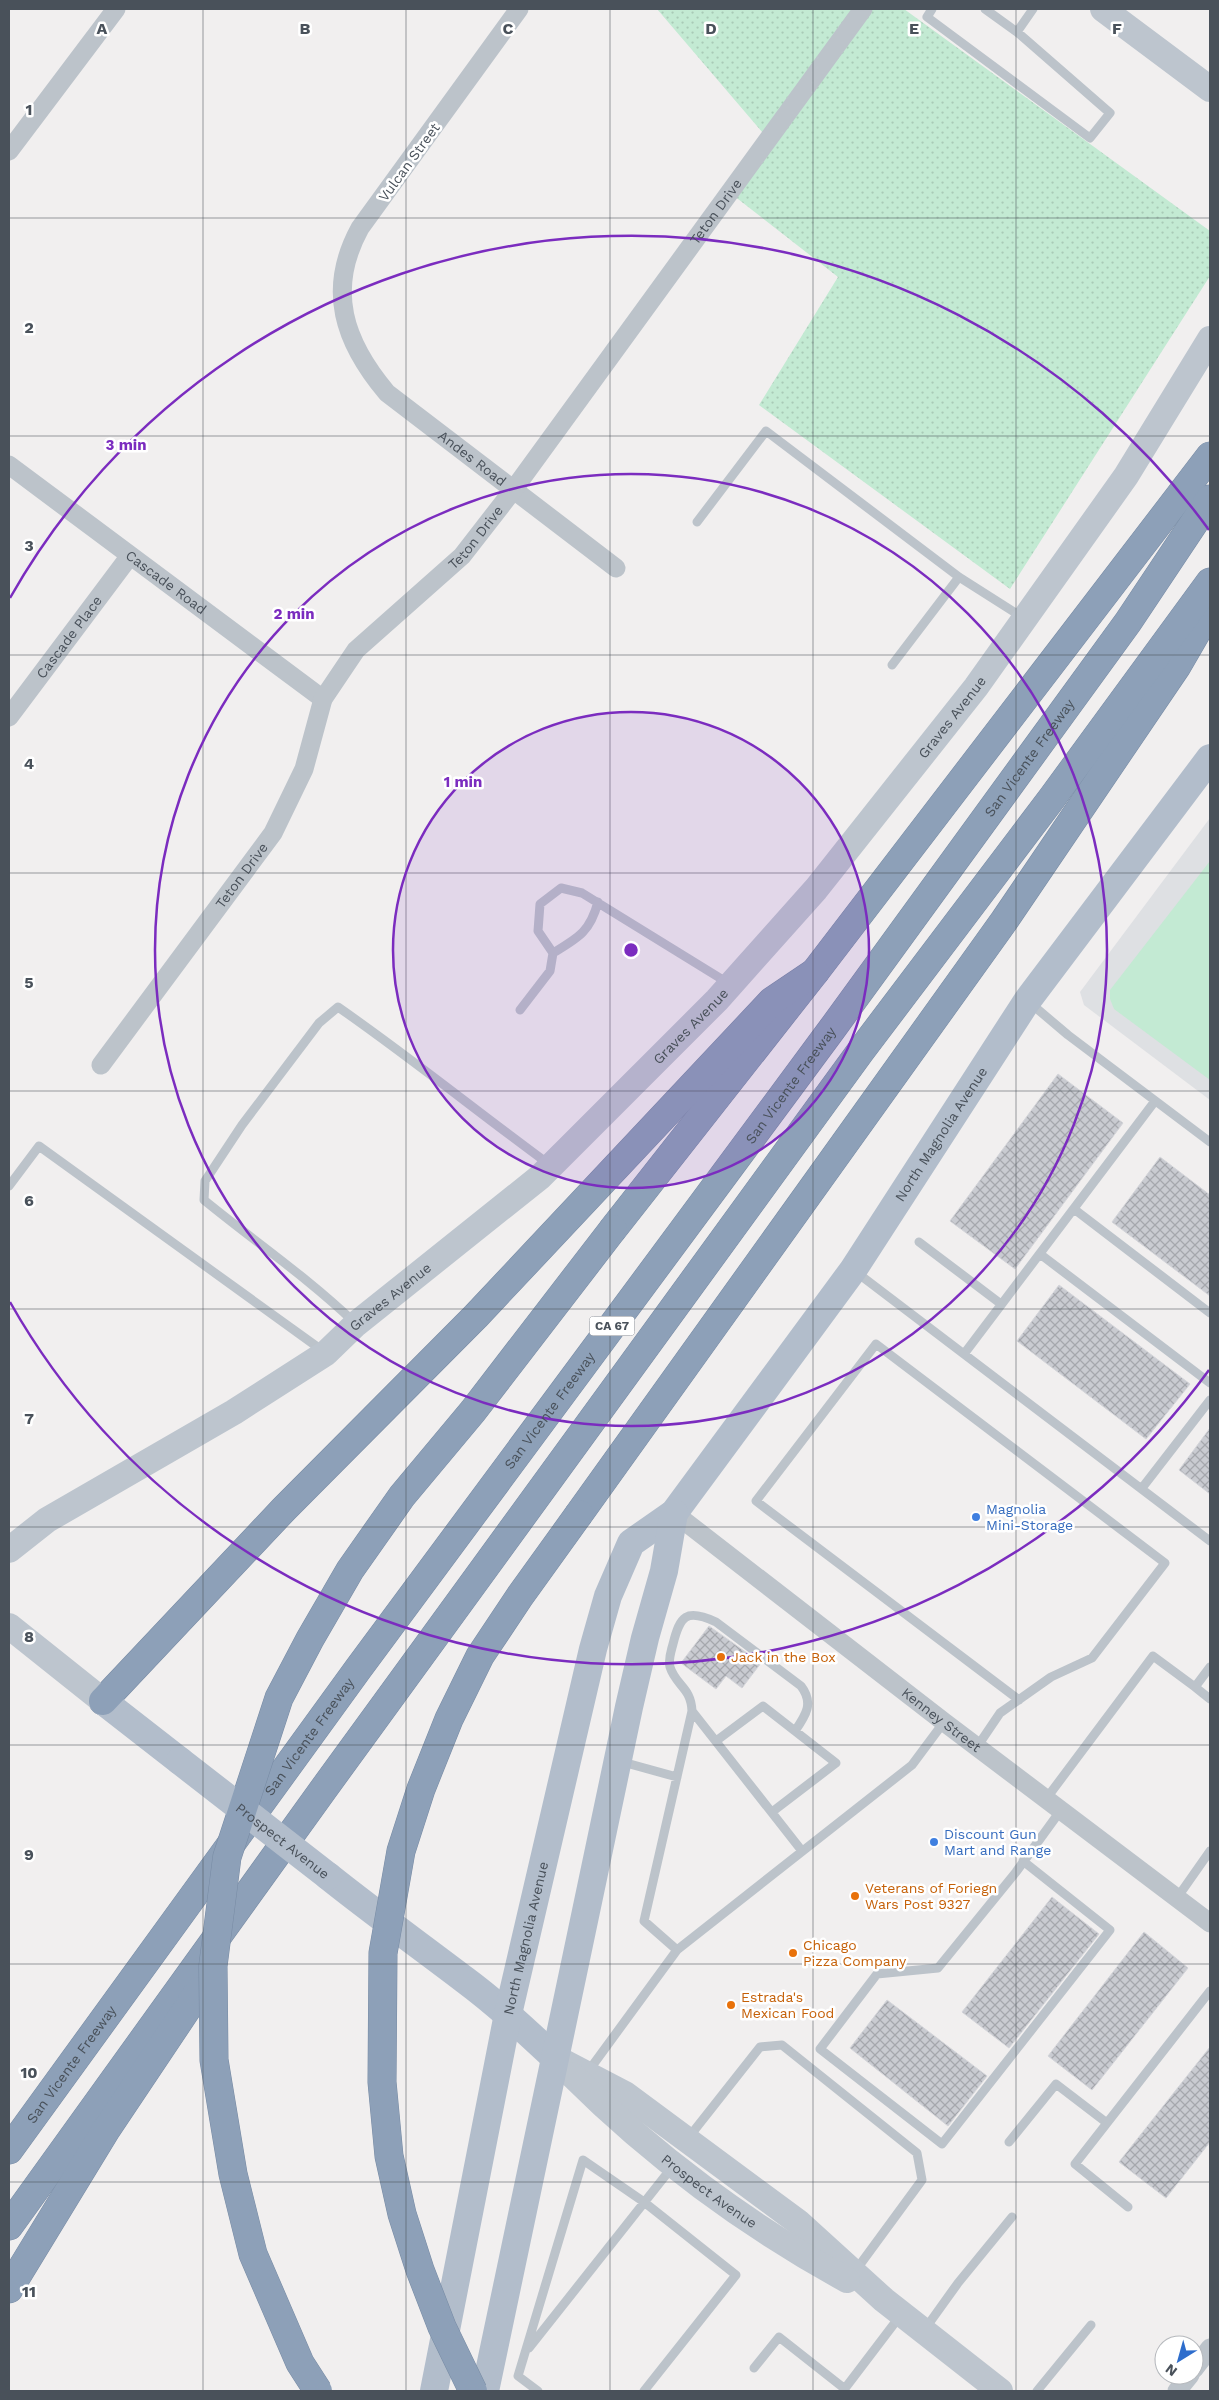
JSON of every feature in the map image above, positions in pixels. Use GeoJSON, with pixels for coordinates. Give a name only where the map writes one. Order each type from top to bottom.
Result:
{"type":"FeatureCollection","features":[{"type":"Feature","properties":{"kind":"highway"},"geometry":{"type":"LineString","coordinates":[[318,2391],[300,2363],[253,2254],[233,2174],[214,2060],[213,1966],[227,1857],[279,1698],[310,1638],[350,1570],[402,1496],[472,1410],[815,972],[1210,456]]}},
{"type":"Feature","properties":{"kind":"highway","name":"San Vicente Freeway"},"geometry":{"type":"LineString","coordinates":[[9,2150],[347,1686],[826,1037],[1128,622],[1210,499]]}},
{"type":"Feature","properties":{"kind":"highway","name":"CA 67"},"geometry":{"type":"LineString","coordinates":[[9,2226],[325,1787],[860,1052],[1052,798],[1210,582]]}},
{"type":"Feature","properties":{"kind":"highway"},"geometry":{"type":"LineString","coordinates":[[473,2391],[442,2328],[420,2270],[402,2214],[389,2156],[382,2082],[383,1954],[401,1852],[421,1789],[449,1719],[480,1656],[520,1596],[1004,921],[1177,666],[1210,609]]}},
{"type":"Feature","properties":{"kind":"highway"},"geometry":{"type":"LineString","coordinates":[[103,1701],[284,1509],[476,1316],[772,1000],[815,972]]}},
{"type":"Feature","properties":{"kind":"highway"},"geometry":{"type":"LineString","coordinates":[[9,2289],[64,2196],[178,2024],[325,1787]]}},
{"type":"Feature","properties":{"kind":"main road"},"geometry":{"type":"LineString","coordinates":[[1103,9],[1210,88]]}},
{"type":"Feature","properties":{"kind":"main road","name":"Graves Avenue"},"geometry":{"type":"LineString","coordinates":[[9,1550],[47,1520],[234,1412],[326,1353],[356,1324],[552,1166],[731,984],[816,889],[976,687],[1126,476],[1210,339]]}},
{"type":"Feature","properties":{"kind":"main road","name":"North Magnolia Avenue"},"geometry":{"type":"LineString","coordinates":[[434,2391],[508,2014],[593,1648],[608,1596],[631,1543],[674,1513],[853,1270],[1027,1001],[1210,758]]}},
{"type":"Feature","properties":{"kind":"main road","name":"North Magnolia Avenue"},"geometry":{"type":"LineString","coordinates":[[484,2391],[618,1760],[645,1638],[664,1572],[674,1513]]}},
{"type":"Feature","properties":{"kind":"main road","name":"Prospect Avenue"},"geometry":{"type":"LineString","coordinates":[[9,1626],[180,1761],[508,2014],[603,2106],[698,2184],[797,2252],[851,2276]]}},
{"type":"Feature","properties":{"kind":"main road","name":"Prospect Avenue"},"geometry":{"type":"LineString","coordinates":[[554,2057],[625,2094],[798,2222],[851,2276],[1000,2391]]}},
{"type":"Feature","properties":{"kind":"street"},"geometry":{"type":"LineString","coordinates":[[9,151],[116,9]]}},
{"type":"Feature","properties":{"kind":"street","name":"Vulcan Street"},"geometry":{"type":"LineString","coordinates":[[349,330],[341,296],[342,279],[351,244],[360,228],[518,9]]}},
{"type":"Feature","properties":{"kind":"street","name":"Teton Drive"},"geometry":{"type":"LineString","coordinates":[[101,1065],[272,834],[304,769],[323,699],[356,650],[462,556],[514,489],[863,9]]}},
{"type":"Feature","properties":{"kind":"street","name":"Andes Road"},"geometry":{"type":"LineString","coordinates":[[349,330],[363,361],[387,393],[616,568]]}},
{"type":"Feature","properties":{"kind":"street","name":"Cascade Road"},"geometry":{"type":"LineString","coordinates":[[9,465],[129,557],[323,699]]}},
{"type":"Feature","properties":{"kind":"street","name":"Cascade Place"},"geometry":{"type":"LineString","coordinates":[[9,717],[129,557]]}},
{"type":"Feature","properties":{"kind":"street","name":"Kenney Street"},"geometry":{"type":"LineString","coordinates":[[674,1513],[944,1722],[1210,1923]]}},
{"type":"Feature","properties":{"kind":"lane"},"geometry":{"type":"LineString","coordinates":[[932,9],[927,17],[1090,138],[1110,113],[1017,32],[985,9]]}},
{"type":"Feature","properties":{"kind":"lane"},"geometry":{"type":"LineString","coordinates":[[1017,32],[1033,9]]}},
{"type":"Feature","properties":{"kind":"lane"},"geometry":{"type":"LineString","coordinates":[[697,522],[766,431],[959,576],[1024,618]]}},
{"type":"Feature","properties":{"kind":"lane"},"geometry":{"type":"LineString","coordinates":[[892,665],[959,576]]}},
{"type":"Feature","properties":{"kind":"lane"},"geometry":{"type":"LineString","coordinates":[[520,1010],[550,971],[553,953],[538,931],[540,904],[561,888],[582,893],[598,902],[731,984]]}},
{"type":"Feature","properties":{"kind":"lane"},"geometry":{"type":"LineString","coordinates":[[553,953],[575,939],[593,920],[598,902]]}},
{"type":"Feature","properties":{"kind":"lane"},"geometry":{"type":"LineString","coordinates":[[1027,1001],[1068,1035],[1210,1142]]}},
{"type":"Feature","properties":{"kind":"lane"},"geometry":{"type":"LineString","coordinates":[[356,1324],[289,1265],[234,1225],[204,1200],[205,1182],[237,1132],[319,1024],[338,1007],[552,1166]]}},
{"type":"Feature","properties":{"kind":"lane"},"geometry":{"type":"LineString","coordinates":[[964,1354],[1156,1101]]}},
{"type":"Feature","properties":{"kind":"lane"},"geometry":{"type":"LineString","coordinates":[[9,1186],[39,1146],[326,1353]]}},
{"type":"Feature","properties":{"kind":"lane"},"geometry":{"type":"LineString","coordinates":[[1074,1209],[1210,1312]]}},
{"type":"Feature","properties":{"kind":"lane"},"geometry":{"type":"LineString","coordinates":[[919,1242],[1001,1304]]}},
{"type":"Feature","properties":{"kind":"lane"},"geometry":{"type":"LineString","coordinates":[[1040,1254],[1210,1383]]}},
{"type":"Feature","properties":{"kind":"lane"},"geometry":{"type":"LineString","coordinates":[[853,1270],[1210,1541]]}},
{"type":"Feature","properties":{"kind":"lane"},"geometry":{"type":"LineString","coordinates":[[977,1747],[1000,1713],[1019,1700],[1052,1677],[1092,1658],[1165,1563],[876,1344],[756,1501],[1019,1700]]}},
{"type":"Feature","properties":{"kind":"lane"},"geometry":{"type":"LineString","coordinates":[[1142,1488],[1210,1400]]}},
{"type":"Feature","properties":{"kind":"lane"},"geometry":{"type":"LineString","coordinates":[[677,1950],[644,1922],[692,1711],[692,1698],[674,1676],[669,1664],[680,1620],[691,1616],[707,1618],[716,1622],[801,1686],[809,1702],[808,1711],[795,1731]]}},
{"type":"Feature","properties":{"kind":"lane"},"geometry":{"type":"LineString","coordinates":[[1023,1861],[1110,1930],[942,2144],[820,2049],[877,1974],[938,1968],[1023,1861],[1053,1805],[1153,1656],[1210,1699]]}},
{"type":"Feature","properties":{"kind":"lane"},"geometry":{"type":"LineString","coordinates":[[1195,1687],[1210,1667]]}},
{"type":"Feature","properties":{"kind":"lane"},"geometry":{"type":"LineString","coordinates":[[716,1741],[763,1706],[836,1764],[772,1812]]}},
{"type":"Feature","properties":{"kind":"lane"},"geometry":{"type":"LineString","coordinates":[[692,1711],[802,1851]]}},
{"type":"Feature","properties":{"kind":"lane"},"geometry":{"type":"LineString","coordinates":[[586,2074],[677,1950],[912,1765],[944,1722]]}},
{"type":"Feature","properties":{"kind":"lane"},"geometry":{"type":"LineString","coordinates":[[618,1760],[677,1777]]}},
{"type":"Feature","properties":{"kind":"lane"},"geometry":{"type":"LineString","coordinates":[[1177,1898],[1210,1851]]}},
{"type":"Feature","properties":{"kind":"lane"},"geometry":{"type":"LineString","coordinates":[[1128,2207],[1075,2164],[1210,1991]]}},
{"type":"Feature","properties":{"kind":"lane"},"geometry":{"type":"LineString","coordinates":[[687,2140],[760,2047],[782,2045],[910,2147],[917,2153],[922,2180],[851,2276]]}},
{"type":"Feature","properties":{"kind":"lane"},"geometry":{"type":"LineString","coordinates":[[1009,2142],[1056,2084],[1107,2123]]}},
{"type":"Feature","properties":{"kind":"lane"},"geometry":{"type":"LineString","coordinates":[[538,2391],[518,2376],[583,2160],[644,2202],[736,2275],[644,2391]]}},
{"type":"Feature","properties":{"kind":"lane"},"geometry":{"type":"LineString","coordinates":[[526,2352],[675,2164]]}},
{"type":"Feature","properties":{"kind":"lane"},"geometry":{"type":"LineString","coordinates":[[923,2331],[958,2283],[1012,2217]]}},
{"type":"Feature","properties":{"kind":"lane"},"geometry":{"type":"LineString","coordinates":[[754,2368],[779,2337],[844,2390],[893,2307]]}},
{"type":"Feature","properties":{"kind":"lane"},"geometry":{"type":"LineString","coordinates":[[1037,2391],[1091,2325]]}},
{"type":"Feature","properties":{"kind":"shaded area"},"geometry":{"type":"Polygon","coordinates":[[[1210,818],[1210,1100],[1084,1005],[1080,992],[1210,818]]]}},
{"type":"Feature","properties":{"kind":"green space"},"geometry":{"type":"Polygon","coordinates":[[[657,9],[904,9],[1210,231],[1210,276],[1010,589],[759,405],[838,277],[729,192],[768,139],[657,9]]]}},
{"type":"Feature","properties":{"kind":"green space"},"geometry":{"type":"Polygon","coordinates":[[[1210,861],[1210,1080],[1114,1009],[1110,999],[1110,990],[1210,861]]]}},
{"type":"Feature","properties":{"kind":"building"},"geometry":{"type":"Polygon","coordinates":[[[1058,1074],[1123,1123],[1015,1269],[950,1221],[1058,1074]]]}},
{"type":"Feature","properties":{"kind":"building"},"geometry":{"type":"Polygon","coordinates":[[[1160,1157],[1210,1195],[1210,1296],[1112,1222],[1160,1157]]]}},
{"type":"Feature","properties":{"kind":"building"},"geometry":{"type":"Polygon","coordinates":[[[1059,1285],[1190,1384],[1146,1439],[1017,1341],[1059,1285]]]}},
{"type":"Feature","properties":{"kind":"building"},"geometry":{"type":"Polygon","coordinates":[[[1210,1428],[1210,1494],[1179,1470],[1210,1428]]]}},
{"type":"Feature","properties":{"kind":"building"},"geometry":{"type":"Polygon","coordinates":[[[709,1626],[761,1663],[742,1688],[726,1676],[716,1689],[681,1663],[709,1626]]]}},
{"type":"Feature","properties":{"kind":"building"},"geometry":{"type":"Polygon","coordinates":[[[1052,1897],[1099,1934],[1009,2048],[962,2012],[1052,1897]]]}},
{"type":"Feature","properties":{"kind":"building"},"geometry":{"type":"Polygon","coordinates":[[[1144,1932],[1188,1968],[1092,2090],[1048,2056],[1144,1932]]]}},
{"type":"Feature","properties":{"kind":"building"},"geometry":{"type":"Polygon","coordinates":[[[887,2000],[987,2076],[948,2126],[850,2048],[887,2000]]]}},
{"type":"Feature","properties":{"kind":"building"},"geometry":{"type":"Polygon","coordinates":[[[1210,2047],[1210,2142],[1166,2198],[1119,2162],[1210,2047]]]}},
{"type":"Feature","properties":{"kind":"place","name":"Magnolia Mini-Storage"},"geometry":{"type":"Point","coordinates":[976,1517]}},
{"type":"Feature","properties":{"kind":"place","name":"Jack in the Box"},"geometry":{"type":"Point","coordinates":[721,1657]}},
{"type":"Feature","properties":{"kind":"place","name":"Discount Gun Mart and Range"},"geometry":{"type":"Point","coordinates":[934,1842]}},
{"type":"Feature","properties":{"kind":"place","name":"Veterans of Foriegn Wars Post 9327"},"geometry":{"type":"Point","coordinates":[855,1896]}},
{"type":"Feature","properties":{"kind":"place","name":"Chicago Pizza Company"},"geometry":{"type":"Point","coordinates":[793,1953]}},
{"type":"Feature","properties":{"kind":"place","name":"Estrada's Mexican Food"},"geometry":{"type":"Point","coordinates":[731,2005]}}]}
